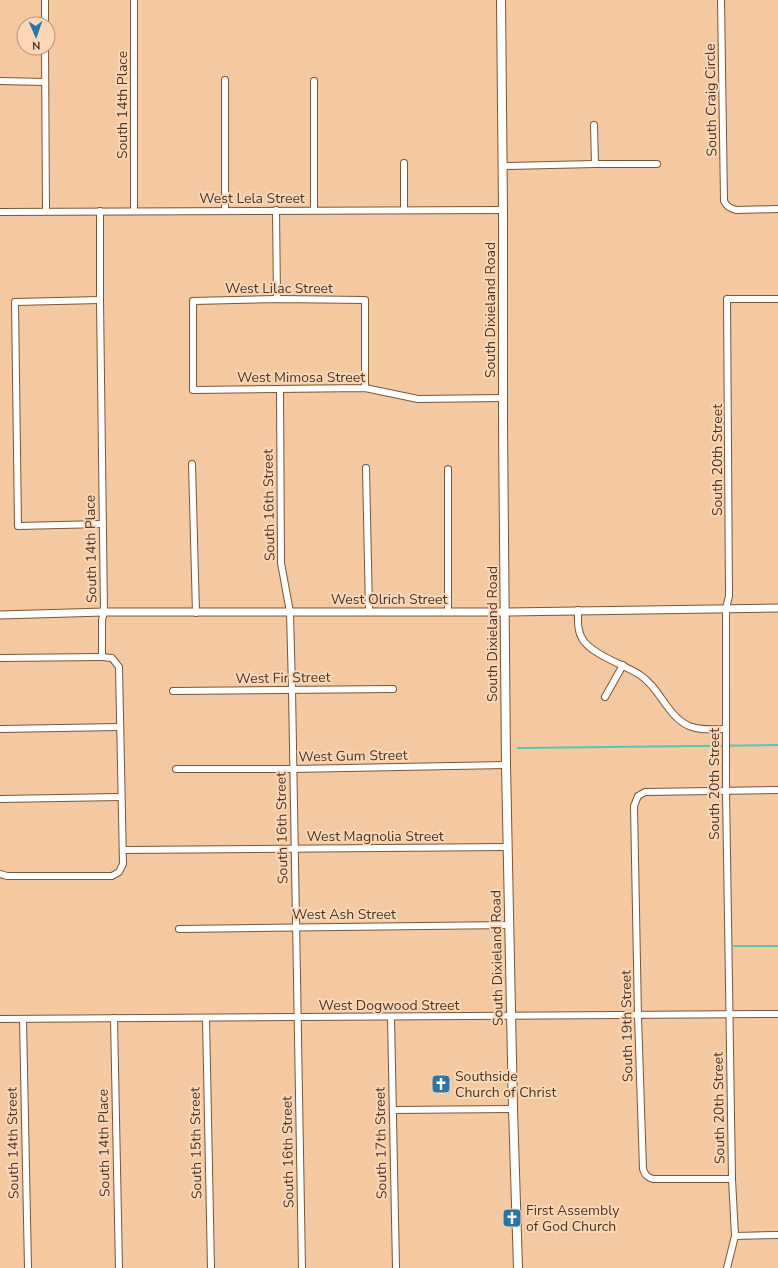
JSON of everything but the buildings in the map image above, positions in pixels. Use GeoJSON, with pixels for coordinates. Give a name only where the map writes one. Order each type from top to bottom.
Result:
{"type":"FeatureCollection","features":[{"type":"Feature","properties":{"kind":"main road","name":"South Dixieland Road"},"geometry":{"type":"LineString","coordinates":[[501,0],[506,766],[518,1268]]}},
{"type":"Feature","properties":{"kind":"street"},"geometry":{"type":"LineString","coordinates":[[45,0],[45,16]]}},
{"type":"Feature","properties":{"kind":"street","name":"South 14th Place"},"geometry":{"type":"LineString","coordinates":[[134,0],[134,210]]}},
{"type":"Feature","properties":{"kind":"street","name":"South Craig Circle"},"geometry":{"type":"LineString","coordinates":[[722,0],[724,201],[726,205],[736,210],[778,209]]}},
{"type":"Feature","properties":{"kind":"street"},"geometry":{"type":"LineString","coordinates":[[45,56],[46,211]]}},
{"type":"Feature","properties":{"kind":"street"},"geometry":{"type":"LineString","coordinates":[[225,80],[225,210]]}},
{"type":"Feature","properties":{"kind":"street"},"geometry":{"type":"LineString","coordinates":[[314,81],[314,209]]}},
{"type":"Feature","properties":{"kind":"street"},"geometry":{"type":"LineString","coordinates":[[0,82],[45,82]]}},
{"type":"Feature","properties":{"kind":"street"},"geometry":{"type":"LineString","coordinates":[[594,125],[595,164]]}},
{"type":"Feature","properties":{"kind":"street"},"geometry":{"type":"LineString","coordinates":[[404,163],[404,209]]}},
{"type":"Feature","properties":{"kind":"street"},"geometry":{"type":"LineString","coordinates":[[503,166],[657,164]]}},
{"type":"Feature","properties":{"kind":"street","name":"West Lela Street"},"geometry":{"type":"LineString","coordinates":[[0,212],[314,209],[503,210]]}},
{"type":"Feature","properties":{"kind":"street"},"geometry":{"type":"LineString","coordinates":[[276,210],[277,299]]}},
{"type":"Feature","properties":{"kind":"street","name":"South 14th Place"},"geometry":{"type":"LineString","coordinates":[[100,211],[104,612],[102,620],[102,657]]}},
{"type":"Feature","properties":{"kind":"street","name":"West Lilac Street"},"geometry":{"type":"LineString","coordinates":[[193,390],[193,301],[277,299],[365,300],[365,388]]}},
{"type":"Feature","properties":{"kind":"street","name":"South 20th Street"},"geometry":{"type":"LineString","coordinates":[[727,1268],[735,1236],[732,1179],[726,790],[726,608],[729,597],[727,299],[778,299]]}},
{"type":"Feature","properties":{"kind":"street"},"geometry":{"type":"LineString","coordinates":[[100,300],[15,302],[18,526],[102,524]]}},
{"type":"Feature","properties":{"kind":"street","name":"West Mimosa Street"},"geometry":{"type":"LineString","coordinates":[[193,390],[365,388],[418,399],[503,398]]}},
{"type":"Feature","properties":{"kind":"street","name":"South 16th Street"},"geometry":{"type":"LineString","coordinates":[[280,389],[281,563],[290,612],[292,689],[302,1268]]}},
{"type":"Feature","properties":{"kind":"street"},"geometry":{"type":"LineString","coordinates":[[192,464],[196,613]]}},
{"type":"Feature","properties":{"kind":"street"},"geometry":{"type":"LineString","coordinates":[[366,468],[368,611]]}},
{"type":"Feature","properties":{"kind":"street"},"geometry":{"type":"LineString","coordinates":[[448,468],[448,611]]}},
{"type":"Feature","properties":{"kind":"street","name":"West Olrich Street"},"geometry":{"type":"LineString","coordinates":[[0,615],[104,612],[505,612],[778,608]]}},
{"type":"Feature","properties":{"kind":"street"},"geometry":{"type":"LineString","coordinates":[[578,610],[578,630],[583,640],[592,649],[642,676],[672,711],[689,726],[700,729],[726,729]]}},
{"type":"Feature","properties":{"kind":"street"},"geometry":{"type":"LineString","coordinates":[[0,658],[102,657],[112,658],[119,667],[123,850],[122,867],[117,874],[108,876],[7,876],[0,874]]}},
{"type":"Feature","properties":{"kind":"street"},"geometry":{"type":"LineString","coordinates":[[605,697],[623,665]]}},
{"type":"Feature","properties":{"kind":"street","name":"West Fir Street"},"geometry":{"type":"LineString","coordinates":[[173,691],[393,689]]}},
{"type":"Feature","properties":{"kind":"street"},"geometry":{"type":"LineString","coordinates":[[0,729],[120,727]]}},
{"type":"Feature","properties":{"kind":"street","name":"West Gum Street"},"geometry":{"type":"LineString","coordinates":[[176,769],[506,766]]}},
{"type":"Feature","properties":{"kind":"street"},"geometry":{"type":"LineString","coordinates":[[726,790],[778,790]]}},
{"type":"Feature","properties":{"kind":"street","name":"South 19th Street"},"geometry":{"type":"LineString","coordinates":[[726,790],[645,792],[638,796],[634,806],[638,1016],[643,1169],[645,1174],[653,1179],[732,1179]]}},
{"type":"Feature","properties":{"kind":"street"},"geometry":{"type":"LineString","coordinates":[[0,799],[121,797]]}},
{"type":"Feature","properties":{"kind":"street","name":"West Magnolia Street"},"geometry":{"type":"LineString","coordinates":[[123,850],[508,847]]}},
{"type":"Feature","properties":{"kind":"street","name":"West Ash Street"},"geometry":{"type":"LineString","coordinates":[[179,928],[509,925]]}},
{"type":"Feature","properties":{"kind":"street","name":"West Dogwood Street"},"geometry":{"type":"LineString","coordinates":[[0,1019],[511,1017],[778,1014]]}},
{"type":"Feature","properties":{"kind":"street","name":"South 17th Street"},"geometry":{"type":"LineString","coordinates":[[391,1017],[396,1268]]}},
{"type":"Feature","properties":{"kind":"street","name":"South 14th Street"},"geometry":{"type":"LineString","coordinates":[[23,1018],[28,1268]]}},
{"type":"Feature","properties":{"kind":"street","name":"South 14th Place"},"geometry":{"type":"LineString","coordinates":[[114,1018],[119,1268]]}},
{"type":"Feature","properties":{"kind":"street","name":"South 15th Street"},"geometry":{"type":"LineString","coordinates":[[206,1018],[211,1268]]}},
{"type":"Feature","properties":{"kind":"street"},"geometry":{"type":"LineString","coordinates":[[392,1110],[513,1109]]}},
{"type":"Feature","properties":{"kind":"street"},"geometry":{"type":"LineString","coordinates":[[735,1236],[778,1235]]}},
{"type":"Feature","properties":{"kind":"waterway"},"geometry":{"type":"LineString","coordinates":[[518,748],[778,745]]}},
{"type":"Feature","properties":{"kind":"waterway"},"geometry":{"type":"LineString","coordinates":[[734,946],[778,946]]}},
{"type":"Feature","properties":{"kind":"place","name":"Southside Church of Christ"},"geometry":{"type":"Point","coordinates":[441,1084]}},
{"type":"Feature","properties":{"kind":"place","name":"First Assembly of God Church"},"geometry":{"type":"Point","coordinates":[512,1218]}}]}
